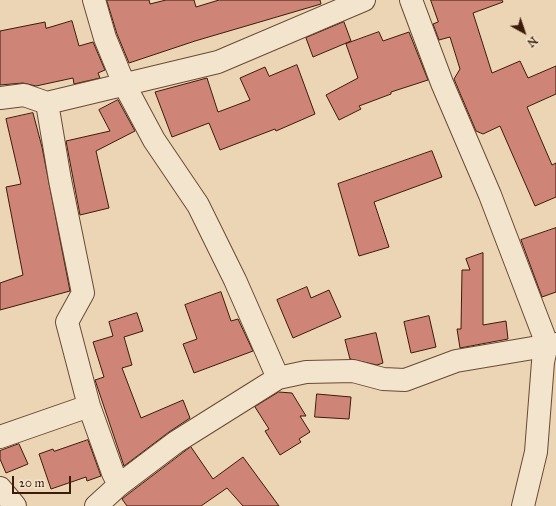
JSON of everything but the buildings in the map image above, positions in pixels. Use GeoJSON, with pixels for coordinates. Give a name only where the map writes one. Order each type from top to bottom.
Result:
{"type":"FeatureCollection","features":[{"type":"Feature","properties":{"kind":"street"},"geometry":{"type":"LineString","coordinates":[[94,0],[105,38],[124,84],[154,140],[198,205],[235,280],[278,378]]}},
{"type":"Feature","properties":{"kind":"street"},"geometry":{"type":"LineString","coordinates":[[0,98],[24,95],[47,103],[218,62],[364,0]]}},
{"type":"Feature","properties":{"kind":"street"},"geometry":{"type":"LineString","coordinates":[[411,0],[442,83],[552,344],[543,362],[536,452],[523,506]]}},
{"type":"Feature","properties":{"kind":"street"},"geometry":{"type":"LineString","coordinates":[[47,103],[60,180],[83,293],[67,322],[89,406],[113,473],[119,485]]}},
{"type":"Feature","properties":{"kind":"street"},"geometry":{"type":"LineString","coordinates":[[96,506],[119,485],[176,442],[278,378],[306,372],[353,371],[383,379],[406,380],[456,361],[552,344]]}},
{"type":"Feature","properties":{"kind":"street"},"geometry":{"type":"LineString","coordinates":[[0,437],[89,406]]}},
{"type":"Feature","properties":{"kind":"street"},"geometry":{"type":"LineString","coordinates":[[0,488],[15,506]]}}]}
